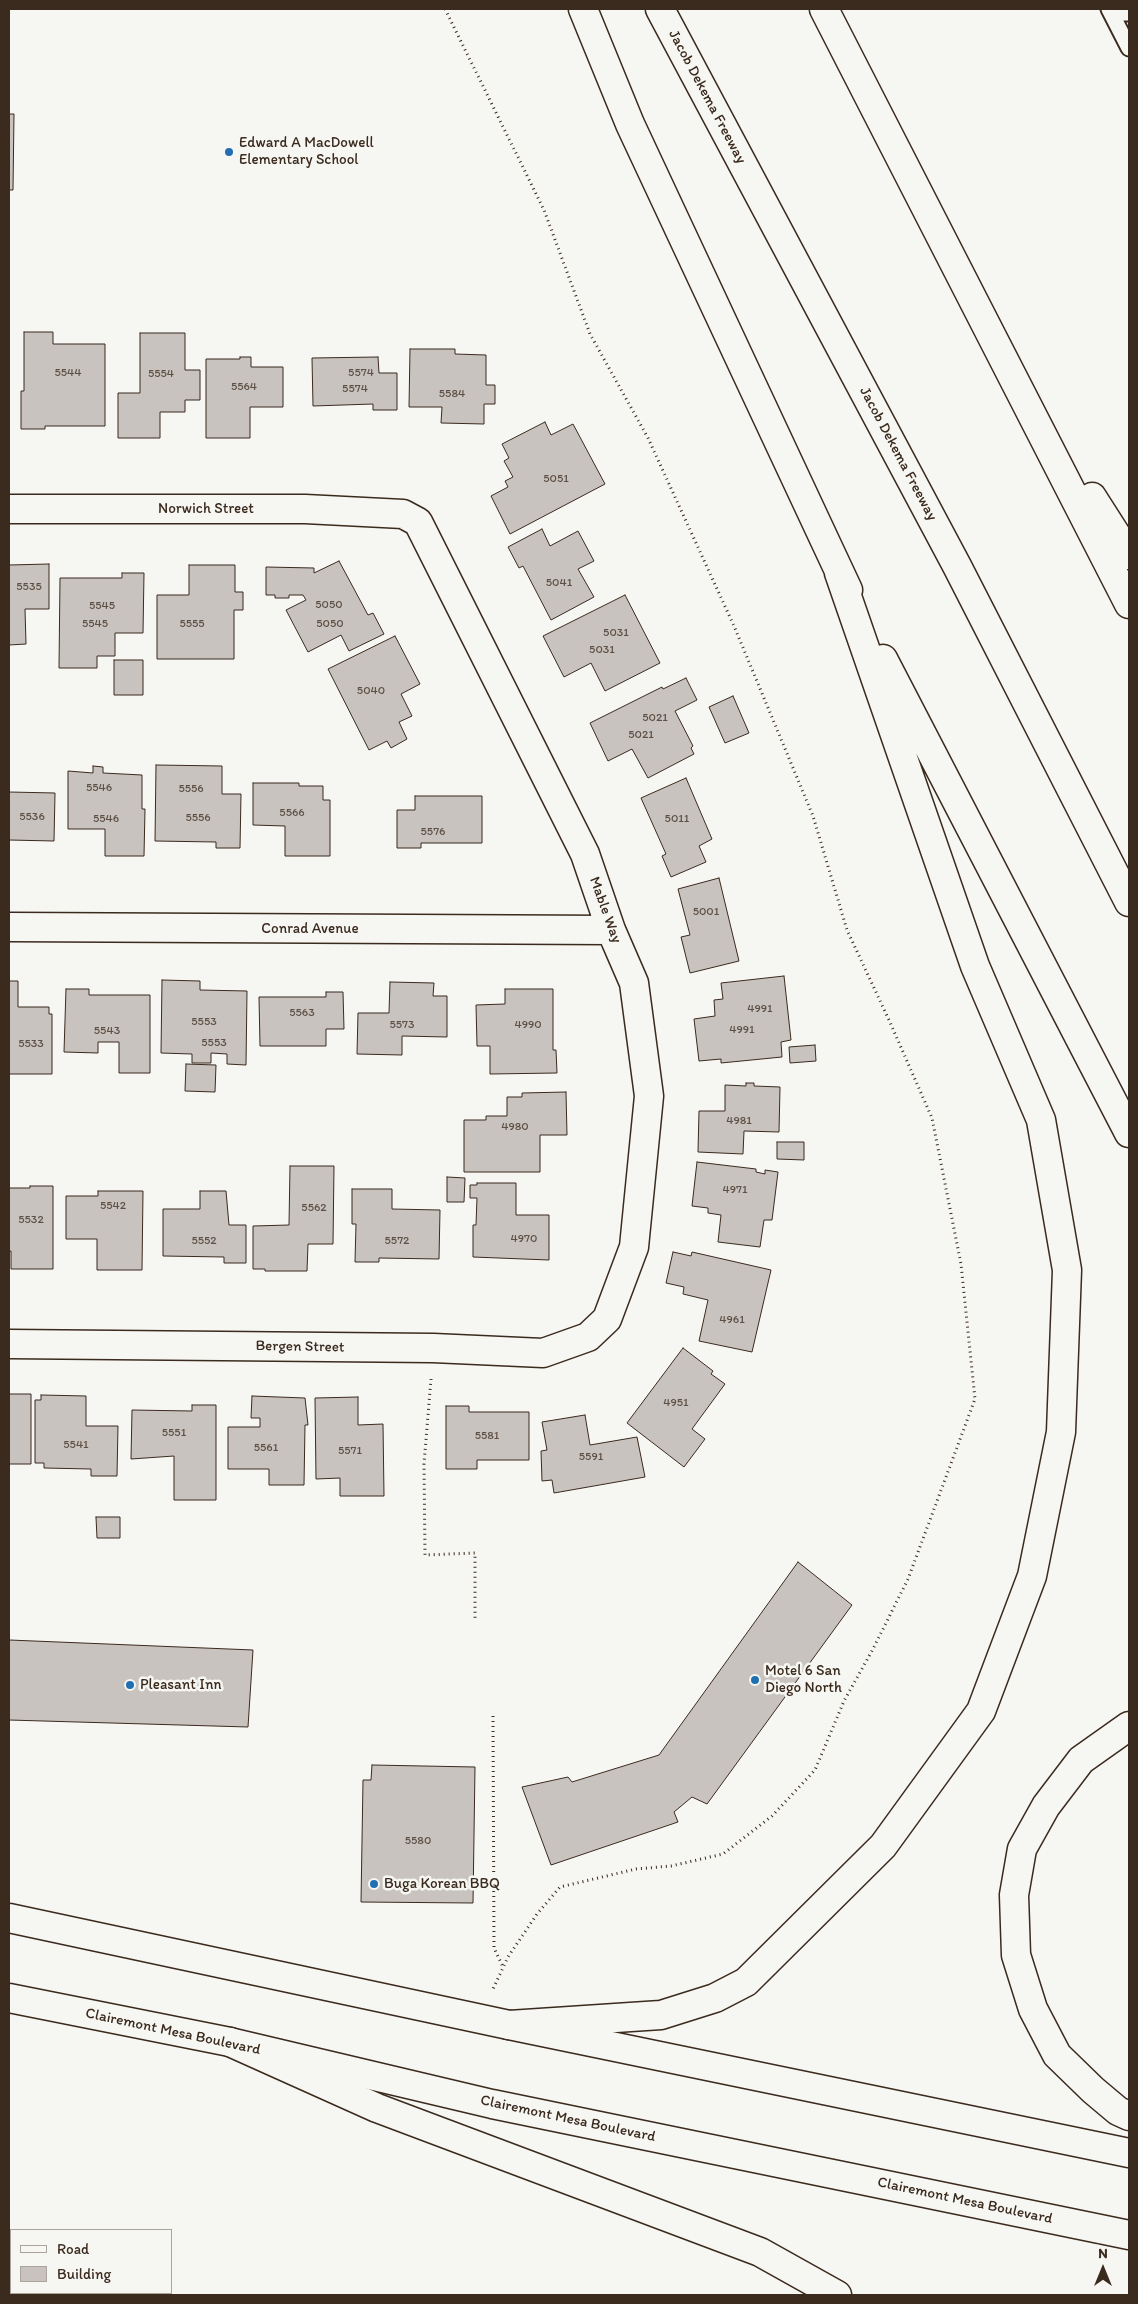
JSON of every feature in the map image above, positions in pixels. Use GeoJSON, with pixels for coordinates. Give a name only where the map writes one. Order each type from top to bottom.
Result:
{"type":"FeatureCollection","features":[{"type":"Feature","properties":{"kind":"main road"},"geometry":{"type":"LineString","coordinates":[[583,9],[630,124],[839,573],[1129,1132]]}},
{"type":"Feature","properties":{"kind":"main road","name":"Jacob Dekema Freeway"},"geometry":{"type":"LineString","coordinates":[[660,9],[957,566],[1129,902]]}},
{"type":"Feature","properties":{"kind":"main road"},"geometry":{"type":"LineString","coordinates":[[824,9],[1129,604]]}},
{"type":"Feature","properties":{"kind":"main road"},"geometry":{"type":"LineString","coordinates":[[1000,352],[1129,555]]}},
{"type":"Feature","properties":{"kind":"main road","name":"Norwich Street"},"geometry":{"type":"LineString","coordinates":[[9,509],[305,509],[403,514]]}},
{"type":"Feature","properties":{"kind":"main road","name":"Mable Way"},"geometry":{"type":"LineString","coordinates":[[403,514],[418,522],[585,854],[611,930],[634,984],[649,1096],[634,1247],[607,1319],[588,1337]]}},
{"type":"Feature","properties":{"kind":"main road"},"geometry":{"type":"LineString","coordinates":[[509,2025],[662,2015],[715,1998],[746,1982],[883,1846],[981,1712],[1032,1576],[1061,1432],[1067,1270],[1041,1120],[975,966],[839,573]]}},
{"type":"Feature","properties":{"kind":"main road","name":"Conrad Avenue"},"geometry":{"type":"LineString","coordinates":[[9,927],[611,930]]}},
{"type":"Feature","properties":{"kind":"main road","name":"Bergen Street"},"geometry":{"type":"LineString","coordinates":[[9,1344],[433,1348],[543,1353],[588,1337]]}},
{"type":"Feature","properties":{"kind":"main road"},"geometry":{"type":"LineString","coordinates":[[1129,1726],[1081,1760],[1046,1806],[1022,1849],[1014,1895],[1016,1956],[1033,2009],[1057,2055],[1093,2090],[1118,2111],[1129,2116]]}},
{"type":"Feature","properties":{"kind":"main road"},"geometry":{"type":"LineString","coordinates":[[9,1918],[480,2019],[1129,2153]]}},
{"type":"Feature","properties":{"kind":"main road","name":"Clairemont Mesa Boulevard"},"geometry":{"type":"LineString","coordinates":[[9,1998],[230,2042],[492,2104],[1129,2235]]}},
{"type":"Feature","properties":{"kind":"main road"},"geometry":{"type":"LineString","coordinates":[[230,2042],[377,2108],[760,2252],[837,2295]]}},
{"type":"Feature","properties":{"kind":"lane"},"geometry":{"type":"LineString","coordinates":[[1110,11],[1129,13]]}},
{"type":"Feature","properties":{"kind":"lane"},"geometry":{"type":"LineString","coordinates":[[1110,11],[1129,48]]}},
{"type":"Feature","properties":{"kind":"path"},"geometry":{"type":"LineString","coordinates":[[445,9],[544,210],[590,334],[648,438],[734,626],[814,816],[847,930],[932,1118],[961,1264],[975,1399],[908,1580],[844,1701],[815,1770],[772,1816],[723,1854],[671,1866],[636,1869],[560,1887],[537,1914],[503,1968],[480,2019]]}},
{"type":"Feature","properties":{"kind":"path"},"geometry":{"type":"LineString","coordinates":[[433,1348],[424,1464],[425,1555],[475,1553],[475,1618]]}},
{"type":"Feature","properties":{"kind":"path"},"geometry":{"type":"LineString","coordinates":[[493,1716],[494,1948],[503,1968]]}},
{"type":"Feature","properties":{"kind":"building"},"geometry":{"type":"Polygon","coordinates":[[[9,114],[14,114],[13,190],[9,190],[9,114]]]}},
{"type":"Feature","properties":{"kind":"building"},"geometry":{"type":"Polygon","coordinates":[[[24,332],[53,332],[53,344],[105,344],[105,426],[45,426],[45,429],[21,429],[21,391],[24,391],[24,332]]]}},
{"type":"Feature","properties":{"kind":"building"},"geometry":{"type":"Polygon","coordinates":[[[140,333],[185,333],[185,370],[200,370],[200,400],[185,400],[185,412],[160,412],[160,438],[118,438],[118,393],[140,393],[140,333]]]}},
{"type":"Feature","properties":{"kind":"building"},"geometry":{"type":"Polygon","coordinates":[[[410,349],[455,349],[455,354],[486,355],[486,385],[495,385],[495,404],[484,404],[484,424],[441,423],[442,407],[409,407],[410,349]]]}},
{"type":"Feature","properties":{"kind":"building"},"geometry":{"type":"Polygon","coordinates":[[[240,357],[251,357],[251,367],[283,367],[283,407],[250,407],[250,438],[206,438],[206,359],[240,359],[240,357]]]}},
{"type":"Feature","properties":{"kind":"building"},"geometry":{"type":"Polygon","coordinates":[[[378,357],[379,373],[397,373],[397,410],[373,410],[373,404],[313,406],[312,358],[378,357]]]}},
{"type":"Feature","properties":{"kind":"building"},"geometry":{"type":"Polygon","coordinates":[[[545,422],[551,435],[573,424],[605,484],[510,534],[491,496],[508,487],[505,481],[513,477],[504,461],[509,458],[502,444],[545,422]]]}},
{"type":"Feature","properties":{"kind":"building"},"geometry":{"type":"Polygon","coordinates":[[[542,529],[550,546],[578,531],[594,561],[578,569],[594,597],[551,620],[523,566],[519,568],[508,547],[542,529]]]}},
{"type":"Feature","properties":{"kind":"building"},"geometry":{"type":"Polygon","coordinates":[[[339,561],[368,615],[373,613],[384,634],[349,651],[341,635],[308,652],[286,610],[306,600],[303,595],[275,598],[275,595],[266,595],[266,567],[314,568],[314,573],[339,561]]]}},
{"type":"Feature","properties":{"kind":"building"},"geometry":{"type":"Polygon","coordinates":[[[49,564],[49,609],[25,609],[26,644],[9,645],[9,565],[49,564]]]}},
{"type":"Feature","properties":{"kind":"building"},"geometry":{"type":"Polygon","coordinates":[[[189,565],[235,565],[235,592],[243,592],[243,610],[234,610],[234,659],[157,659],[157,595],[189,595],[189,565]]]}},
{"type":"Feature","properties":{"kind":"building"},"geometry":{"type":"Polygon","coordinates":[[[122,573],[144,573],[143,633],[115,633],[115,656],[97,656],[97,668],[59,668],[60,578],[122,578],[122,573]]]}},
{"type":"Feature","properties":{"kind":"building"},"geometry":{"type":"Polygon","coordinates":[[[625,595],[660,663],[605,691],[591,663],[564,677],[543,636],[625,595]]]}},
{"type":"Feature","properties":{"kind":"building"},"geometry":{"type":"Polygon","coordinates":[[[395,636],[420,684],[401,694],[412,716],[399,722],[407,739],[391,748],[387,741],[369,750],[328,669],[395,636]]]}},
{"type":"Feature","properties":{"kind":"building"},"geometry":{"type":"Polygon","coordinates":[[[114,660],[143,660],[143,695],[114,695],[114,660]]]}},
{"type":"Feature","properties":{"kind":"building"},"geometry":{"type":"Polygon","coordinates":[[[686,678],[697,700],[675,711],[693,746],[691,748],[694,754],[648,778],[632,749],[608,761],[590,723],[662,687],[663,689],[686,678]]]}},
{"type":"Feature","properties":{"kind":"building"},"geometry":{"type":"Polygon","coordinates":[[[733,696],[749,733],[725,743],[709,707],[733,696]]]}},
{"type":"Feature","properties":{"kind":"building"},"geometry":{"type":"Polygon","coordinates":[[[156,765],[222,766],[222,794],[241,794],[240,848],[216,848],[216,842],[155,841],[156,765]]]}},
{"type":"Feature","properties":{"kind":"building"},"geometry":{"type":"Polygon","coordinates":[[[93,766],[103,767],[103,773],[142,775],[142,809],[145,809],[144,856],[105,856],[105,829],[68,829],[68,771],[93,773],[93,766]]]}},
{"type":"Feature","properties":{"kind":"building"},"geometry":{"type":"Polygon","coordinates":[[[686,778],[712,839],[699,846],[706,862],[671,877],[662,856],[666,854],[641,798],[686,778]]]}},
{"type":"Feature","properties":{"kind":"building"},"geometry":{"type":"Polygon","coordinates":[[[253,783],[299,783],[299,786],[323,786],[323,800],[330,800],[330,856],[285,856],[285,826],[253,825],[253,783]]]}},
{"type":"Feature","properties":{"kind":"building"},"geometry":{"type":"Polygon","coordinates":[[[9,792],[55,793],[54,841],[9,840],[9,792]]]}},
{"type":"Feature","properties":{"kind":"building"},"geometry":{"type":"Polygon","coordinates":[[[415,796],[482,796],[482,843],[421,843],[421,848],[397,848],[397,810],[415,810],[415,796]]]}},
{"type":"Feature","properties":{"kind":"building"},"geometry":{"type":"Polygon","coordinates":[[[719,878],[739,961],[690,973],[681,937],[690,935],[678,889],[719,878]]]}},
{"type":"Feature","properties":{"kind":"building"},"geometry":{"type":"Polygon","coordinates":[[[784,976],[791,1040],[781,1042],[782,1057],[721,1063],[721,1059],[699,1061],[694,1019],[715,1016],[714,1000],[723,999],[721,983],[784,976]]]}},
{"type":"Feature","properties":{"kind":"building"},"geometry":{"type":"Polygon","coordinates":[[[162,980],[200,981],[200,990],[247,991],[246,1065],[227,1064],[227,1054],[211,1053],[211,1063],[192,1063],[192,1054],[161,1053],[162,980]]]}},
{"type":"Feature","properties":{"kind":"building"},"geometry":{"type":"Polygon","coordinates":[[[9,981],[18,981],[18,1007],[49,1007],[49,1014],[52,1014],[52,1074],[9,1074],[9,981]]]}},
{"type":"Feature","properties":{"kind":"building"},"geometry":{"type":"Polygon","coordinates":[[[390,982],[434,983],[433,996],[447,996],[447,1037],[402,1036],[402,1055],[357,1054],[358,1013],[389,1013],[390,982]]]}},
{"type":"Feature","properties":{"kind":"building"},"geometry":{"type":"Polygon","coordinates":[[[66,989],[89,989],[89,995],[150,995],[150,1073],[119,1073],[119,1042],[98,1042],[98,1053],[64,1052],[66,989]]]}},
{"type":"Feature","properties":{"kind":"building"},"geometry":{"type":"Polygon","coordinates":[[[505,989],[553,989],[553,1050],[556,1050],[557,1073],[490,1074],[490,1046],[477,1046],[476,1005],[505,1004],[505,989]]]}},
{"type":"Feature","properties":{"kind":"building"},"geometry":{"type":"Polygon","coordinates":[[[326,992],[343,992],[344,1029],[326,1029],[326,1046],[260,1046],[259,997],[326,997],[326,992]]]}},
{"type":"Feature","properties":{"kind":"building"},"geometry":{"type":"Polygon","coordinates":[[[815,1045],[816,1061],[790,1063],[789,1047],[815,1045]]]}},
{"type":"Feature","properties":{"kind":"building"},"geometry":{"type":"Polygon","coordinates":[[[186,1064],[216,1065],[215,1092],[185,1091],[186,1064]]]}},
{"type":"Feature","properties":{"kind":"building"},"geometry":{"type":"Polygon","coordinates":[[[746,1083],[754,1083],[754,1086],[780,1087],[779,1132],[744,1131],[743,1154],[698,1152],[699,1111],[725,1111],[725,1085],[746,1086],[746,1083]]]}},
{"type":"Feature","properties":{"kind":"building"},"geometry":{"type":"Polygon","coordinates":[[[566,1092],[567,1135],[540,1135],[540,1172],[464,1172],[464,1120],[486,1120],[486,1116],[507,1116],[507,1097],[522,1097],[522,1093],[566,1092]]]}},
{"type":"Feature","properties":{"kind":"building"},"geometry":{"type":"Polygon","coordinates":[[[777,1142],[804,1142],[804,1160],[777,1159],[777,1142]]]}},
{"type":"Feature","properties":{"kind":"building"},"geometry":{"type":"Polygon","coordinates":[[[697,1162],[756,1169],[756,1172],[765,1174],[765,1170],[778,1172],[772,1220],[764,1220],[760,1247],[718,1242],[721,1215],[708,1213],[708,1208],[692,1206],[697,1162]]]}},
{"type":"Feature","properties":{"kind":"building"},"geometry":{"type":"Polygon","coordinates":[[[290,1166],[334,1166],[333,1244],[308,1244],[307,1271],[265,1271],[265,1269],[253,1269],[253,1226],[289,1225],[290,1166]]]}},
{"type":"Feature","properties":{"kind":"building"},"geometry":{"type":"Polygon","coordinates":[[[447,1177],[465,1178],[464,1202],[447,1202],[447,1177]]]}},
{"type":"Feature","properties":{"kind":"building"},"geometry":{"type":"Polygon","coordinates":[[[477,1183],[516,1183],[516,1215],[549,1215],[549,1260],[473,1257],[473,1225],[476,1225],[477,1198],[470,1198],[470,1185],[477,1185],[477,1183]]]}},
{"type":"Feature","properties":{"kind":"building"},"geometry":{"type":"Polygon","coordinates":[[[30,1186],[53,1186],[53,1269],[11,1269],[11,1251],[9,1251],[9,1188],[30,1188],[30,1186]]]}},
{"type":"Feature","properties":{"kind":"building"},"geometry":{"type":"Polygon","coordinates":[[[352,1189],[392,1189],[392,1209],[440,1210],[439,1259],[379,1258],[379,1262],[355,1262],[356,1224],[352,1224],[352,1189]]]}},
{"type":"Feature","properties":{"kind":"building"},"geometry":{"type":"Polygon","coordinates":[[[98,1191],[143,1191],[142,1270],[97,1270],[97,1239],[66,1239],[66,1196],[98,1196],[98,1191]]]}},
{"type":"Feature","properties":{"kind":"building"},"geometry":{"type":"Polygon","coordinates":[[[200,1191],[226,1191],[229,1225],[246,1225],[246,1263],[224,1263],[224,1257],[163,1256],[163,1209],[200,1209],[200,1191]]]}},
{"type":"Feature","properties":{"kind":"building"},"geometry":{"type":"Polygon","coordinates":[[[673,1252],[691,1256],[692,1252],[771,1270],[752,1352],[699,1341],[708,1300],[683,1294],[684,1287],[666,1283],[673,1252]]]}},
{"type":"Feature","properties":{"kind":"building"},"geometry":{"type":"Polygon","coordinates":[[[683,1348],[713,1371],[711,1374],[725,1384],[692,1429],[705,1439],[684,1467],[627,1423],[683,1348]]]}},
{"type":"Feature","properties":{"kind":"building"},"geometry":{"type":"Polygon","coordinates":[[[9,1394],[31,1394],[31,1464],[9,1464],[9,1394]]]}},
{"type":"Feature","properties":{"kind":"building"},"geometry":{"type":"Polygon","coordinates":[[[41,1395],[86,1396],[86,1426],[118,1426],[117,1476],[91,1476],[91,1469],[44,1468],[44,1463],[35,1463],[35,1400],[41,1400],[41,1395]]]}},
{"type":"Feature","properties":{"kind":"building"},"geometry":{"type":"Polygon","coordinates":[[[252,1396],[305,1398],[308,1425],[305,1425],[304,1485],[269,1485],[269,1469],[228,1469],[228,1427],[260,1427],[260,1418],[251,1418],[252,1396]]]}},
{"type":"Feature","properties":{"kind":"building"},"geometry":{"type":"Polygon","coordinates":[[[358,1397],[358,1425],[383,1424],[384,1496],[340,1496],[340,1478],[316,1479],[315,1398],[358,1397]]]}},
{"type":"Feature","properties":{"kind":"building"},"geometry":{"type":"Polygon","coordinates":[[[192,1405],[216,1405],[216,1500],[174,1500],[174,1456],[131,1459],[132,1410],[192,1411],[192,1405]]]}},
{"type":"Feature","properties":{"kind":"building"},"geometry":{"type":"Polygon","coordinates":[[[446,1406],[469,1406],[469,1412],[529,1412],[529,1460],[477,1460],[477,1469],[446,1469],[446,1406]]]}},
{"type":"Feature","properties":{"kind":"building"},"geometry":{"type":"Polygon","coordinates":[[[585,1415],[590,1445],[637,1437],[645,1477],[554,1493],[552,1480],[542,1481],[541,1451],[547,1450],[542,1422],[585,1415]]]}},
{"type":"Feature","properties":{"kind":"building"},"geometry":{"type":"Polygon","coordinates":[[[96,1517],[120,1517],[120,1538],[97,1538],[96,1517]]]}},
{"type":"Feature","properties":{"kind":"building","name":"Motel 6 San Diego North"},"geometry":{"type":"Polygon","coordinates":[[[798,1562],[852,1605],[707,1804],[692,1797],[674,1812],[678,1822],[551,1865],[522,1787],[568,1777],[572,1782],[659,1755],[798,1562]]]}},
{"type":"Feature","properties":{"kind":"building","name":"Pleasant Inn"},"geometry":{"type":"Polygon","coordinates":[[[9,1640],[253,1650],[248,1727],[9,1720],[9,1640]]]}},
{"type":"Feature","properties":{"kind":"building"},"geometry":{"type":"Polygon","coordinates":[[[372,1765],[475,1767],[473,1903],[361,1902],[363,1780],[371,1780],[372,1765]]]}},
{"type":"Feature","properties":{"kind":"place","name":"Edward A MacDowell Elementary School"},"geometry":{"type":"Point","coordinates":[229,152]}},
{"type":"Feature","properties":{"kind":"place","name":"Motel 6 San Diego North"},"geometry":{"type":"Point","coordinates":[755,1680]}},
{"type":"Feature","properties":{"kind":"place","name":"Pleasant Inn"},"geometry":{"type":"Point","coordinates":[130,1685]}},
{"type":"Feature","properties":{"kind":"place","name":"Buga Korean BBQ"},"geometry":{"type":"Point","coordinates":[374,1884]}}]}
